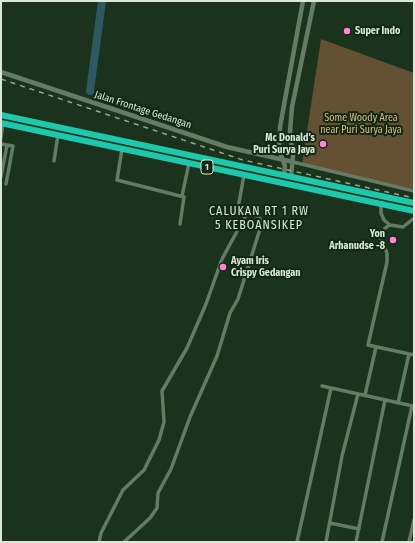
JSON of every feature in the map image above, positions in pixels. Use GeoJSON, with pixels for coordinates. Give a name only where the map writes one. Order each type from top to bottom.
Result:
{"type":"FeatureCollection","features":[{"type":"Feature","properties":{"kind":"highway","name":"1"},"geometry":{"type":"LineString","coordinates":[[1,116],[414,204]]}},
{"type":"Feature","properties":{"kind":"highway","name":"1"},"geometry":{"type":"LineString","coordinates":[[2,123],[414,211]]}},
{"type":"Feature","properties":{"kind":"highway"},"geometry":{"type":"LineString","coordinates":[[283,183],[284,176]]}},
{"type":"Feature","properties":{"kind":"highway"},"geometry":{"type":"LineString","coordinates":[[290,185],[291,177]]}},
{"type":"Feature","properties":{"kind":"street"},"geometry":{"type":"LineString","coordinates":[[284,176],[285,166],[281,159],[279,150],[280,127],[303,1]]}},
{"type":"Feature","properties":{"kind":"street"},"geometry":{"type":"LineString","coordinates":[[291,177],[293,162],[290,132],[292,107],[314,1]]}},
{"type":"Feature","properties":{"kind":"street","name":"Jalan Frontage Gedangan"},"geometry":{"type":"LineString","coordinates":[[1,72],[227,147],[293,162]]}},
{"type":"Feature","properties":{"kind":"street"},"geometry":{"type":"LineString","coordinates":[[1,138],[2,123]]}},
{"type":"Feature","properties":{"kind":"street"},"geometry":{"type":"LineString","coordinates":[[54,161],[58,135]]}},
{"type":"Feature","properties":{"kind":"street"},"geometry":{"type":"LineString","coordinates":[[1,144],[12,146],[6,184]]}},
{"type":"Feature","properties":{"kind":"street"},"geometry":{"type":"LineString","coordinates":[[1,177],[7,145]]}},
{"type":"Feature","properties":{"kind":"street"},"geometry":{"type":"LineString","coordinates":[[122,148],[117,180],[182,196]]}},
{"type":"Feature","properties":{"kind":"street"},"geometry":{"type":"LineString","coordinates":[[293,162],[414,191]]}},
{"type":"Feature","properties":{"kind":"street"},"geometry":{"type":"LineString","coordinates":[[180,224],[185,199],[182,196],[189,163]]}},
{"type":"Feature","properties":{"kind":"street"},"geometry":{"type":"LineString","coordinates":[[124,542],[150,518],[158,508],[158,493],[171,469],[190,417],[217,356],[224,331],[238,299],[260,229],[261,220],[258,216],[247,213],[238,208],[244,175]]}},
{"type":"Feature","properties":{"kind":"street"},"geometry":{"type":"LineString","coordinates":[[381,204],[381,213],[384,220],[390,225],[403,227],[414,218]]}},
{"type":"Feature","properties":{"kind":"street"},"geometry":{"type":"LineString","coordinates":[[99,542],[101,533],[123,490],[144,470],[159,440],[164,422],[162,391],[187,348],[222,259],[247,213]]}},
{"type":"Feature","properties":{"kind":"street"},"geometry":{"type":"LineString","coordinates":[[390,225],[386,228],[381,239],[387,253],[387,262],[368,345],[414,355]]}},
{"type":"Feature","properties":{"kind":"street"},"geometry":{"type":"LineString","coordinates":[[365,395],[376,347]]}},
{"type":"Feature","properties":{"kind":"street"},"geometry":{"type":"LineString","coordinates":[[398,403],[409,354]]}},
{"type":"Feature","properties":{"kind":"street"},"geometry":{"type":"LineString","coordinates":[[322,386],[413,406],[382,542]]}},
{"type":"Feature","properties":{"kind":"street"},"geometry":{"type":"LineString","coordinates":[[297,542],[331,388]]}},
{"type":"Feature","properties":{"kind":"street"},"geometry":{"type":"LineString","coordinates":[[326,542],[342,456],[358,394]]}},
{"type":"Feature","properties":{"kind":"street"},"geometry":{"type":"LineString","coordinates":[[356,542],[385,400]]}},
{"type":"Feature","properties":{"kind":"street"},"geometry":{"type":"LineString","coordinates":[[409,542],[414,520]]}},
{"type":"Feature","properties":{"kind":"street"},"geometry":{"type":"LineString","coordinates":[[330,523],[359,530]]}},
{"type":"Feature","properties":{"kind":"green space","name":"Some Woody Area near Puri Surya Jaya"},"geometry":{"type":"Polygon","coordinates":[[[321,39],[414,73],[414,189],[302,165],[321,39]]]}},
{"type":"Feature","properties":{"kind":"waterway"},"geometry":{"type":"LineString","coordinates":[[90,91],[102,1]]}},
{"type":"Feature","properties":{"kind":"railway"},"geometry":{"type":"LineString","coordinates":[[1,79],[243,160],[414,198]]}},
{"type":"Feature","properties":{"kind":"place","name":"Super Indo"},"geometry":{"type":"Point","coordinates":[347,31]}},
{"type":"Feature","properties":{"kind":"place","name":"Mc Donald's Puri Surya Jaya"},"geometry":{"type":"Point","coordinates":[323,144]}},
{"type":"Feature","properties":{"kind":"place","name":"Yon Arhanudse -8"},"geometry":{"type":"Point","coordinates":[393,240]}},
{"type":"Feature","properties":{"kind":"place","name":"Ayam Iris Crispy Gedangan"},"geometry":{"type":"Point","coordinates":[223,267]}},
{"type":"Feature","properties":{"kind":"district","name":"CALUKAN RT 1 RW 5 KEBOANSIKEP"},"geometry":{"type":"Point","coordinates":[259,219]}}]}
